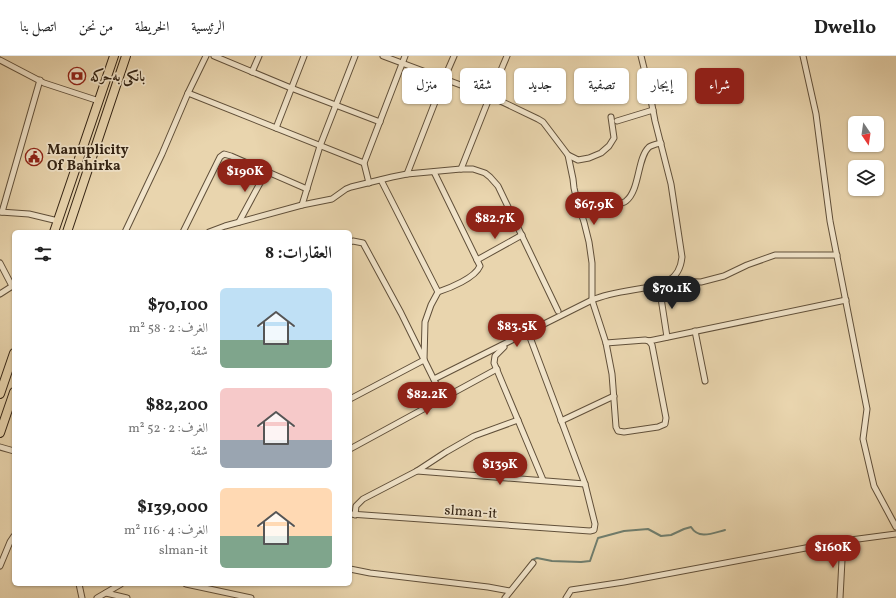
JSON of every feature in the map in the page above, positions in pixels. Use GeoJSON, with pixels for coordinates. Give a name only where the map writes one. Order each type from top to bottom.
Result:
{"type":"FeatureCollection","features":[{"type":"Feature","properties":{"kind":"main road"},"geometry":{"type":"LineString","coordinates":[[55,230],[114,56]]}},
{"type":"Feature","properties":{"kind":"main road"},"geometry":{"type":"LineString","coordinates":[[68,230],[126,56]]}},
{"type":"Feature","properties":{"kind":"main road"},"geometry":{"type":"LineString","coordinates":[[0,394],[2,383],[12,358]]}},
{"type":"Feature","properties":{"kind":"main road"},"geometry":{"type":"LineString","coordinates":[[0,433],[12,398]]}},
{"type":"Feature","properties":{"kind":"street"},"geometry":{"type":"LineString","coordinates":[[126,230],[206,56]]}},
{"type":"Feature","properties":{"kind":"street"},"geometry":{"type":"LineString","coordinates":[[214,56],[336,106],[380,122]]}},
{"type":"Feature","properties":{"kind":"street"},"geometry":{"type":"LineString","coordinates":[[252,72],[259,56]]}},
{"type":"Feature","properties":{"kind":"street"},"geometry":{"type":"LineString","coordinates":[[276,128],[304,56]]}},
{"type":"Feature","properties":{"kind":"street"},"geometry":{"type":"LineString","coordinates":[[302,205],[320,146],[355,56]]}},
{"type":"Feature","properties":{"kind":"street"},"geometry":{"type":"LineString","coordinates":[[383,56],[415,68]]}},
{"type":"Feature","properties":{"kind":"street"},"geometry":{"type":"LineString","coordinates":[[369,183],[364,163],[405,56]]}},
{"type":"Feature","properties":{"kind":"street"},"geometry":{"type":"LineString","coordinates":[[449,68],[454,56]]}},
{"type":"Feature","properties":{"kind":"street"},"geometry":{"type":"LineString","coordinates":[[502,68],[507,56]]}},
{"type":"Feature","properties":{"kind":"street"},"geometry":{"type":"LineString","coordinates":[[434,380],[592,300],[606,295],[659,285],[668,281],[678,271],[682,257],[671,184],[641,56]]}},
{"type":"Feature","properties":{"kind":"street"},"geometry":{"type":"LineString","coordinates":[[802,56],[816,114],[830,221],[867,409],[863,439],[874,486],[896,526]]}},
{"type":"Feature","properties":{"kind":"street"},"geometry":{"type":"LineString","coordinates":[[0,60],[44,83],[99,101]]}},
{"type":"Feature","properties":{"kind":"street"},"geometry":{"type":"LineString","coordinates":[[40,80],[1,212],[29,214],[58,221]]}},
{"type":"Feature","properties":{"kind":"street"},"geometry":{"type":"LineString","coordinates":[[188,93],[364,163]]}},
{"type":"Feature","properties":{"kind":"street"},"geometry":{"type":"LineString","coordinates":[[407,174],[434,104]]}},
{"type":"Feature","properties":{"kind":"street"},"geometry":{"type":"LineString","coordinates":[[460,169],[487,104]]}},
{"type":"Feature","properties":{"kind":"street"},"geometry":{"type":"LineString","coordinates":[[506,104],[543,122],[568,155],[574,178],[574,188],[589,242],[592,263],[592,300],[606,343],[612,374],[616,427],[618,431],[624,432],[658,427],[665,424],[666,418],[652,345],[649,341]]}},
{"type":"Feature","properties":{"kind":"street"},"geometry":{"type":"LineString","coordinates":[[617,121],[653,110]]}},
{"type":"Feature","properties":{"kind":"street"},"geometry":{"type":"LineString","coordinates":[[568,155],[578,160],[589,158],[601,153],[609,146],[614,138],[612,118]]}},
{"type":"Feature","properties":{"kind":"street"},"geometry":{"type":"LineString","coordinates":[[581,212],[625,202],[632,195],[644,154],[650,146],[661,143]]}},
{"type":"Feature","properties":{"kind":"street"},"geometry":{"type":"LineString","coordinates":[[184,230],[220,157],[224,154],[307,189]]}},
{"type":"Feature","properties":{"kind":"street"},"geometry":{"type":"LineString","coordinates":[[226,229],[240,222],[302,205],[332,199],[348,188],[407,174],[473,169],[490,177],[498,186],[558,311]]}},
{"type":"Feature","properties":{"kind":"street"},"geometry":{"type":"LineString","coordinates":[[240,222],[266,172]]}},
{"type":"Feature","properties":{"kind":"street"},"geometry":{"type":"LineString","coordinates":[[424,360],[425,322],[431,305],[438,292],[452,288],[476,272],[480,266],[434,172]]}},
{"type":"Feature","properties":{"kind":"street"},"geometry":{"type":"LineString","coordinates":[[381,180],[438,292]]}},
{"type":"Feature","properties":{"kind":"street"},"geometry":{"type":"LineString","coordinates":[[477,260],[522,235]]}},
{"type":"Feature","properties":{"kind":"street"},"geometry":{"type":"LineString","coordinates":[[352,242],[363,243],[401,312],[443,398]]}},
{"type":"Feature","properties":{"kind":"street"},"geometry":{"type":"LineString","coordinates":[[668,281],[701,282],[724,276],[747,265],[775,255],[837,255]]}},
{"type":"Feature","properties":{"kind":"street"},"geometry":{"type":"LineString","coordinates":[[0,263],[12,283]]}},
{"type":"Feature","properties":{"kind":"street"},"geometry":{"type":"LineString","coordinates":[[659,285],[667,337]]}},
{"type":"Feature","properties":{"kind":"street"},"geometry":{"type":"LineString","coordinates":[[0,294],[12,286]]}},
{"type":"Feature","properties":{"kind":"street"},"geometry":{"type":"LineString","coordinates":[[606,343],[649,341],[846,300]]}},
{"type":"Feature","properties":{"kind":"street"},"geometry":{"type":"LineString","coordinates":[[695,331],[705,381]]}},
{"type":"Feature","properties":{"kind":"street"},"geometry":{"type":"LineString","coordinates":[[417,471],[585,484],[528,332]]}},
{"type":"Feature","properties":{"kind":"street"},"geometry":{"type":"LineString","coordinates":[[508,342],[495,356],[494,363],[543,480]]}},
{"type":"Feature","properties":{"kind":"street"},"geometry":{"type":"LineString","coordinates":[[352,398],[424,360]]}},
{"type":"Feature","properties":{"kind":"street"},"geometry":{"type":"LineString","coordinates":[[352,448],[497,370]]}},
{"type":"Feature","properties":{"kind":"street"},"geometry":{"type":"LineString","coordinates":[[561,421],[614,396]]}},
{"type":"Feature","properties":{"kind":"street"},"geometry":{"type":"LineString","coordinates":[[353,515],[359,502],[417,471],[474,436],[518,420]]}},
{"type":"Feature","properties":{"kind":"street"},"geometry":{"type":"LineString","coordinates":[[0,447],[12,450]]}},
{"type":"Feature","properties":{"kind":"street","name":"slman-it"},"geometry":{"type":"LineString","coordinates":[[353,515],[590,531],[594,530],[595,524],[585,484]]}},
{"type":"Feature","properties":{"kind":"street"},"geometry":{"type":"LineString","coordinates":[[566,598],[571,590],[624,582],[843,541],[896,534]]}},
{"type":"Feature","properties":{"kind":"street"},"geometry":{"type":"LineString","coordinates":[[0,566],[12,539]]}},
{"type":"Feature","properties":{"kind":"street"},"geometry":{"type":"LineString","coordinates":[[840,598],[843,541]]}},
{"type":"Feature","properties":{"kind":"street"},"geometry":{"type":"LineString","coordinates":[[505,598],[534,563]]}},
{"type":"Feature","properties":{"kind":"street"},"geometry":{"type":"LineString","coordinates":[[352,569],[510,591]]}},
{"type":"Feature","properties":{"kind":"street"},"geometry":{"type":"LineString","coordinates":[[79,586],[82,598]]}},
{"type":"Feature","properties":{"kind":"street"},"geometry":{"type":"LineString","coordinates":[[97,598],[118,586]]}},
{"type":"Feature","properties":{"kind":"street"},"geometry":{"type":"LineString","coordinates":[[195,586],[251,598]]}},
{"type":"Feature","properties":{"kind":"street"},"geometry":{"type":"LineString","coordinates":[[106,593],[127,598]]}},
{"type":"Feature","properties":{"kind":"waterway"},"geometry":{"type":"LineString","coordinates":[[532,560],[537,558],[552,561],[590,561],[598,538],[624,531],[648,529],[661,536],[671,535],[691,527],[694,531],[702,534],[711,534],[725,530]]}},
{"type":"Feature","properties":{"kind":"place","name":"بانکی بەحرکە"},"geometry":{"type":"Point","coordinates":[77,76]}},
{"type":"Feature","properties":{"kind":"place","name":"Manuplicity Of Bahirka"},"geometry":{"type":"Point","coordinates":[34,157]}}]}
